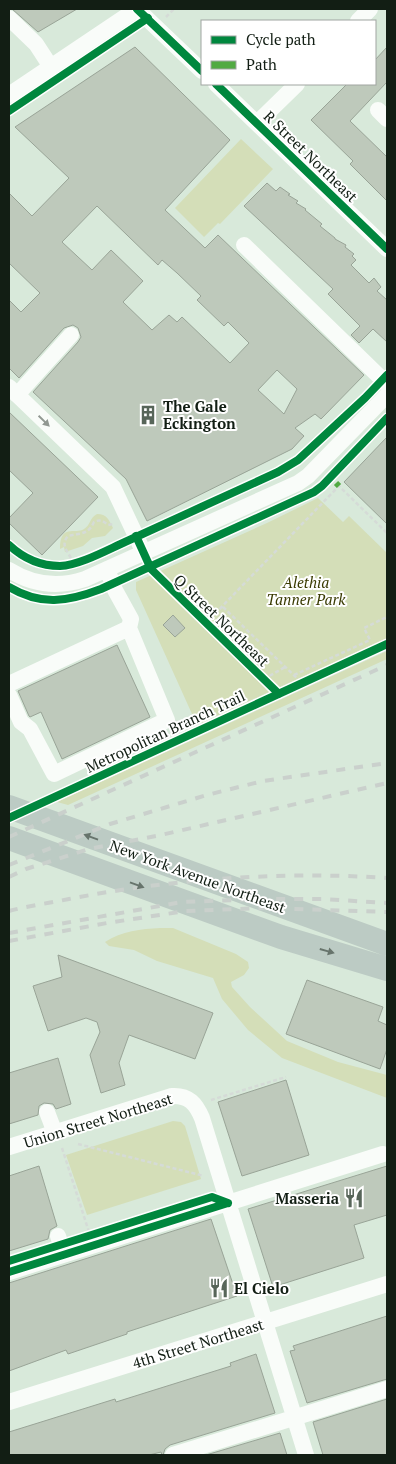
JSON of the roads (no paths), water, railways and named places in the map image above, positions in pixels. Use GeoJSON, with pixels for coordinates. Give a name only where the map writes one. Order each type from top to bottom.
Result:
{"type":"FeatureCollection","features":[{"type":"Feature","properties":{"kind":"highway","name":"New York Avenue Northeast"},"geometry":{"type":"LineString","coordinates":[[9,807],[387,944]]}},
{"type":"Feature","properties":{"kind":"highway","name":"New York Avenue Northeast"},"geometry":{"type":"LineString","coordinates":[[9,838],[281,937],[387,968]]}},
{"type":"Feature","properties":{"kind":"street"},"geometry":{"type":"LineString","coordinates":[[9,96],[137,9],[201,70]]}},
{"type":"Feature","properties":{"kind":"street"},"geometry":{"type":"LineString","coordinates":[[359,20],[370,9]]}},
{"type":"Feature","properties":{"kind":"street"},"geometry":{"type":"LineString","coordinates":[[9,18],[36,44],[51,68]]}},
{"type":"Feature","properties":{"kind":"street","name":"R Street Northeast"},"geometry":{"type":"LineString","coordinates":[[217,85],[387,249]]}},
{"type":"Feature","properties":{"kind":"street"},"geometry":{"type":"LineString","coordinates":[[257,123],[296,85]]}},
{"type":"Feature","properties":{"kind":"street"},"geometry":{"type":"LineString","coordinates":[[244,245],[387,384]]}},
{"type":"Feature","properties":{"kind":"street"},"geometry":{"type":"LineString","coordinates":[[71,335],[13,391],[113,487],[144,553]]}},
{"type":"Feature","properties":{"kind":"street"},"geometry":{"type":"LineString","coordinates":[[9,570],[28,580],[51,585],[74,583],[298,483],[308,476],[387,395]]}},
{"type":"Feature","properties":{"kind":"street"},"geometry":{"type":"LineString","coordinates":[[9,696],[21,722],[30,729],[54,774],[168,720],[129,628],[131,619],[107,569]]}},
{"type":"Feature","properties":{"kind":"street"},"geometry":{"type":"LineString","coordinates":[[9,684],[129,628]]}},
{"type":"Feature","properties":{"kind":"street","name":"Union Street Northeast"},"geometry":{"type":"LineString","coordinates":[[9,1147],[172,1096],[187,1098],[194,1103],[202,1118],[228,1203]]}},
{"type":"Feature","properties":{"kind":"street"},"geometry":{"type":"LineString","coordinates":[[47,1112],[55,1133]]}},
{"type":"Feature","properties":{"kind":"street"},"geometry":{"type":"LineString","coordinates":[[9,1272],[61,1245],[228,1203],[383,1154]]}},
{"type":"Feature","properties":{"kind":"street"},"geometry":{"type":"LineString","coordinates":[[228,1203],[306,1455]]}},
{"type":"Feature","properties":{"kind":"street","name":"4th Street Northeast"},"geometry":{"type":"LineString","coordinates":[[9,1402],[387,1284]]}},
{"type":"Feature","properties":{"kind":"street"},"geometry":{"type":"LineString","coordinates":[[173,1455],[387,1389]]}},
{"type":"Feature","properties":{"kind":"railway"},"geometry":{"type":"LineString","coordinates":[[9,837],[387,665]]}},
{"type":"Feature","properties":{"kind":"railway"},"geometry":{"type":"LineString","coordinates":[[9,865],[110,824],[207,795],[263,781],[387,763]]}},
{"type":"Feature","properties":{"kind":"railway"},"geometry":{"type":"LineString","coordinates":[[9,877],[26,869],[89,849],[161,835],[387,783]]}},
{"type":"Feature","properties":{"kind":"railway"},"geometry":{"type":"LineString","coordinates":[[9,911],[147,886],[227,878],[267,876],[387,878]]}},
{"type":"Feature","properties":{"kind":"railway"},"geometry":{"type":"LineString","coordinates":[[9,933],[182,902],[323,899],[387,903]]}},
{"type":"Feature","properties":{"kind":"railway"},"geometry":{"type":"LineString","coordinates":[[9,941],[186,911],[264,908],[387,912]]}},
{"type":"Feature","properties":{"kind":"place","name":"The Gale Eckington"},"geometry":{"type":"Point","coordinates":[148,415]}},
{"type":"Feature","properties":{"kind":"place","name":"Masseria"},"geometry":{"type":"Point","coordinates":[354,1198]}},
{"type":"Feature","properties":{"kind":"place","name":"El Cielo"},"geometry":{"type":"Point","coordinates":[219,1288]}},
{"type":"Feature","properties":{"kind":"park label","name":"Alethia Tanner Park"},"geometry":{"type":"Point","coordinates":[306,590]}}]}
